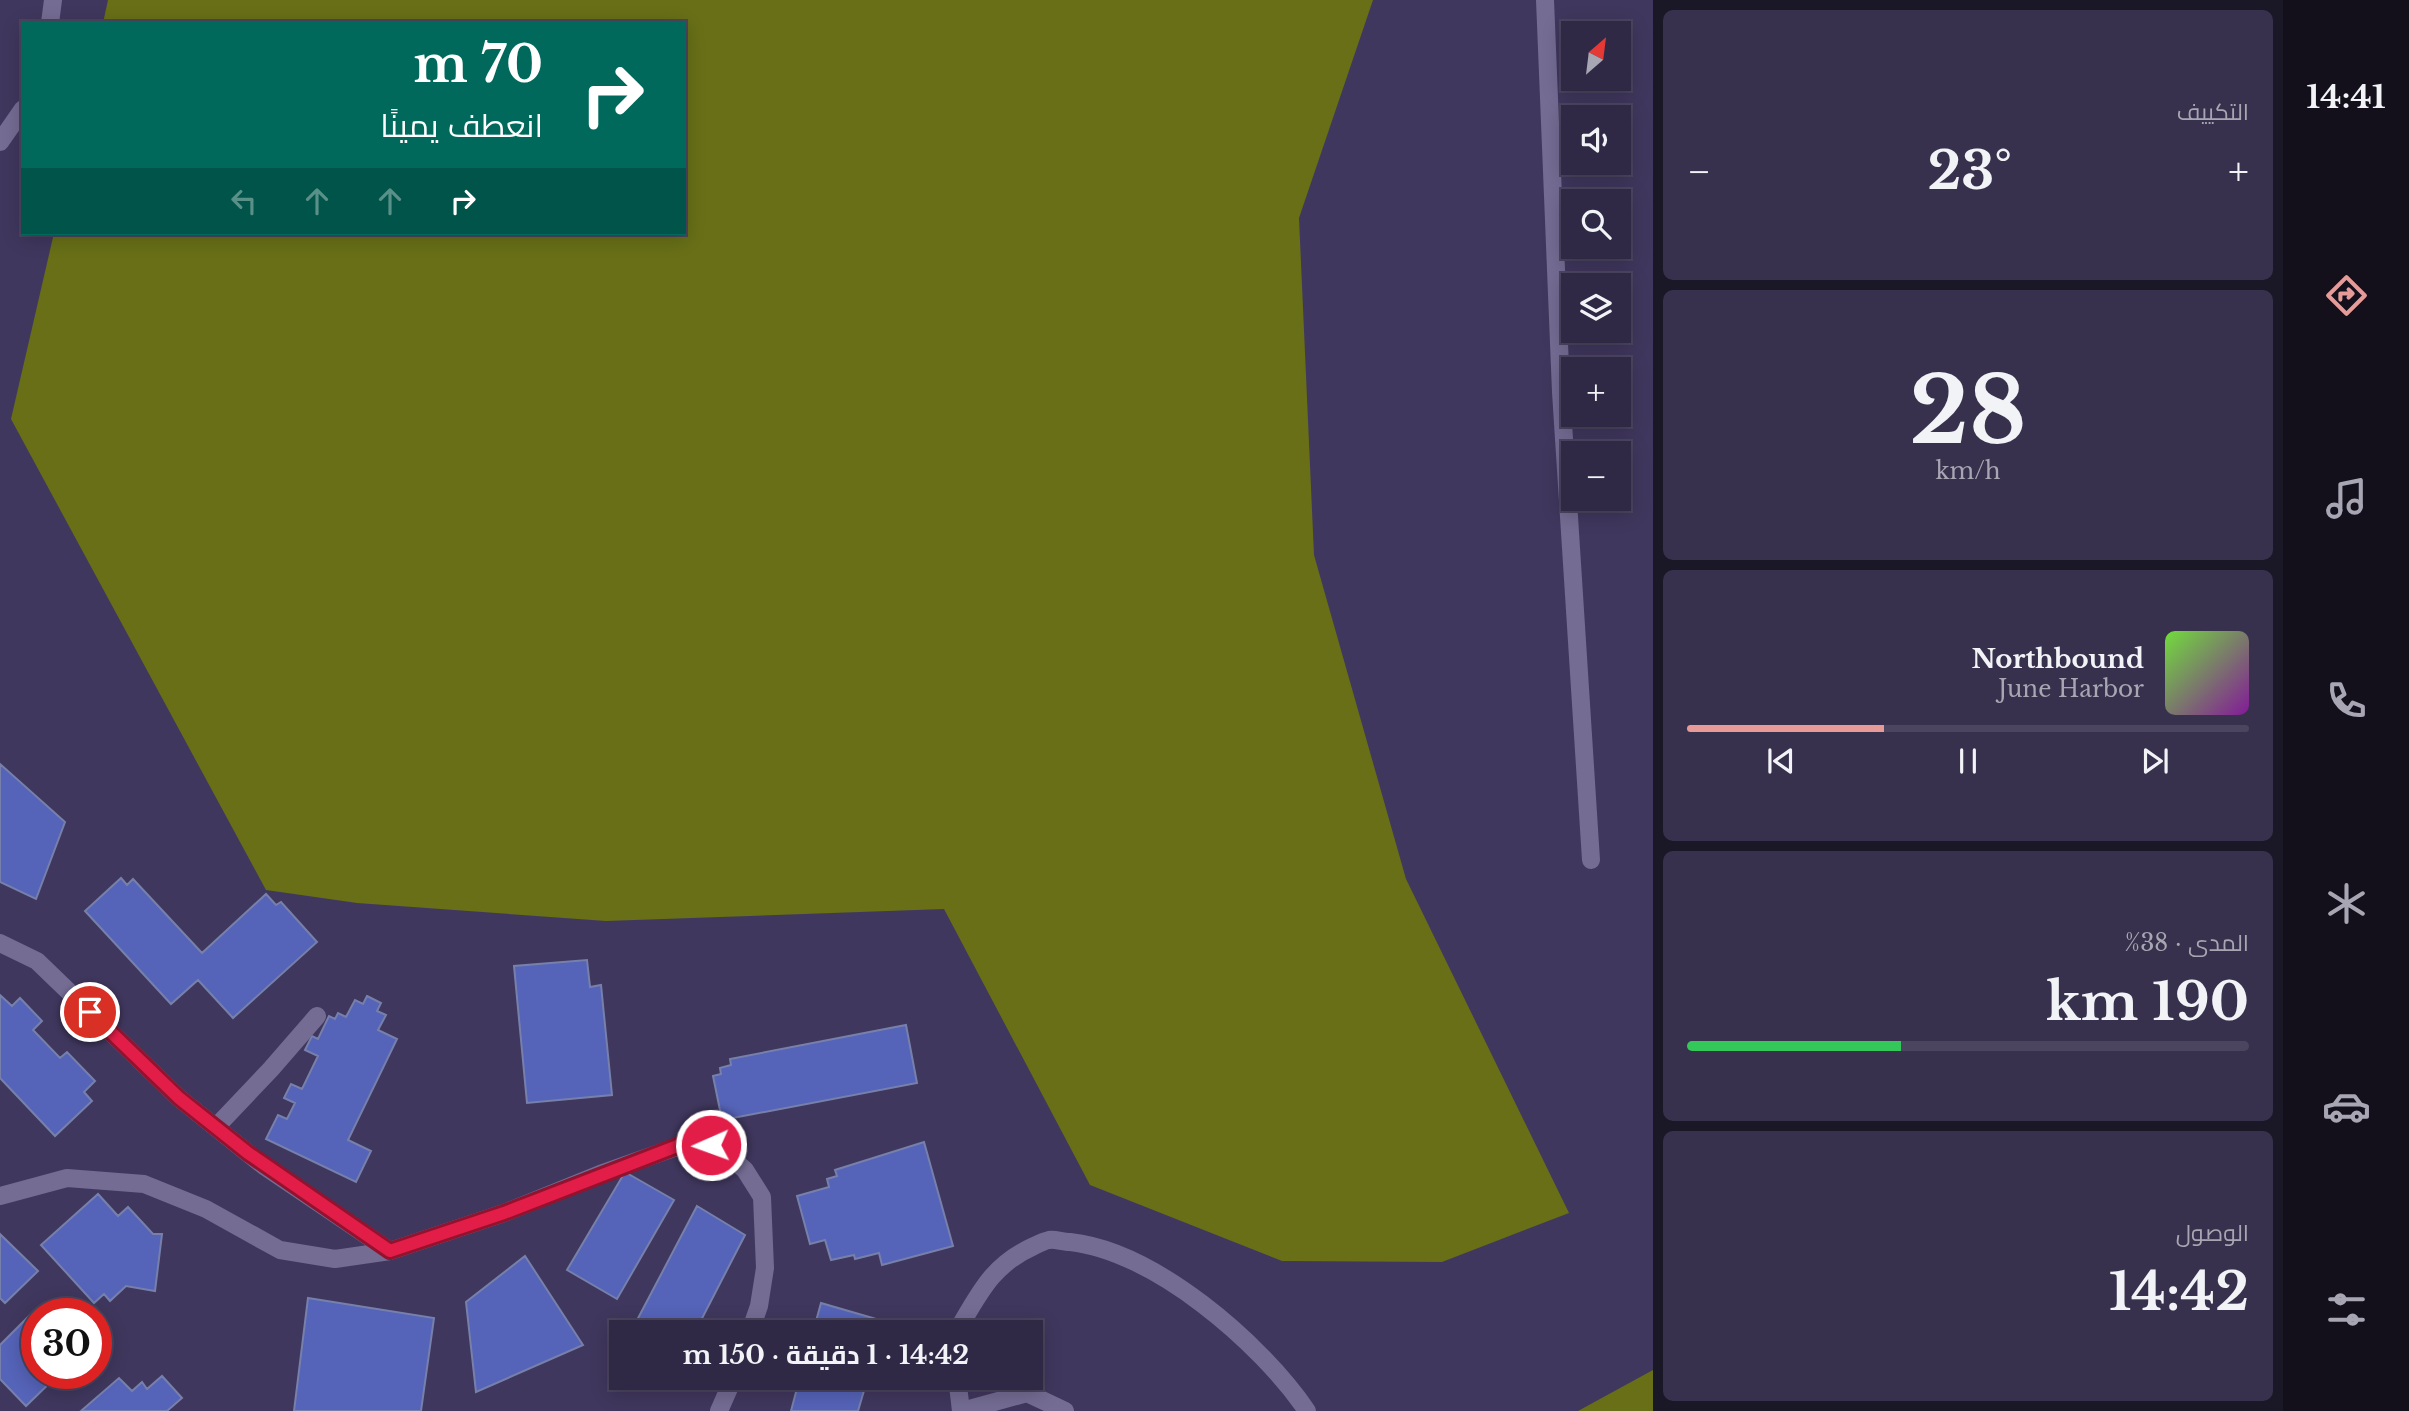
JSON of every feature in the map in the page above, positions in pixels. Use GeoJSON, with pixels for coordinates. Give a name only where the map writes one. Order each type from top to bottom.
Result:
{"type":"FeatureCollection","features":[{"type":"Feature","properties":{"kind":"street"},"geometry":{"type":"LineString","coordinates":[[50,21],[53,0]]}},
{"type":"Feature","properties":{"kind":"street"},"geometry":{"type":"LineString","coordinates":[[1545,0],[1561,392],[1591,860]]}},
{"type":"Feature","properties":{"kind":"street"},"geometry":{"type":"LineString","coordinates":[[0,142],[21,112]]}},
{"type":"Feature","properties":{"kind":"street"},"geometry":{"type":"LineString","coordinates":[[0,943],[37,961],[179,1098],[264,1166],[390,1251]]}},
{"type":"Feature","properties":{"kind":"street"},"geometry":{"type":"LineString","coordinates":[[216,1127],[317,1016]]}},
{"type":"Feature","properties":{"kind":"street"},"geometry":{"type":"LineString","coordinates":[[0,1196],[67,1178],[144,1184],[206,1209],[280,1250],[335,1259],[390,1251],[504,1213],[685,1143],[711,1145],[745,1170],[762,1197],[765,1268],[755,1320]]}},
{"type":"Feature","properties":{"kind":"street"},"geometry":{"type":"LineString","coordinates":[[963,1320],[984,1284],[1014,1255],[1048,1240],[1091,1244],[1141,1264],[1185,1291],[1265,1359],[1307,1411]]}},
{"type":"Feature","properties":{"kind":"street"},"geometry":{"type":"LineString","coordinates":[[719,1411],[728,1390]]}},
{"type":"Feature","properties":{"kind":"street"},"geometry":{"type":"LineString","coordinates":[[959,1390],[962,1411],[1027,1393],[1065,1411]]}},
{"type":"Feature","properties":{"kind":"green space"},"geometry":{"type":"Polygon","coordinates":[[[108,0],[1373,0],[1299,218],[1314,555],[1406,879],[1569,1213],[1442,1262],[1282,1261],[1090,1185],[944,909],[606,921],[357,903],[266,890],[11,419],[54,235],[686,235],[686,21],[103,21],[108,0]]]}},
{"type":"Feature","properties":{"kind":"green space"},"geometry":{"type":"Polygon","coordinates":[[[1653,1370],[1653,1411],[1578,1411],[1653,1370]]]}},
{"type":"Feature","properties":{"kind":"building"},"geometry":{"type":"Polygon","coordinates":[[[0,764],[65,822],[36,899],[0,882],[0,764]]]}},
{"type":"Feature","properties":{"kind":"building"},"geometry":{"type":"Polygon","coordinates":[[[121,878],[127,885],[133,879],[202,953],[266,894],[276,905],[281,902],[317,942],[233,1018],[198,980],[171,1004],[85,911],[121,878]]]}},
{"type":"Feature","properties":{"kind":"building"},"geometry":{"type":"Polygon","coordinates":[[[587,960],[590,987],[601,985],[612,1095],[527,1103],[514,966],[587,960]]]}},
{"type":"Feature","properties":{"kind":"building"},"geometry":{"type":"Polygon","coordinates":[[[0,995],[12,1006],[20,998],[42,1021],[33,1030],[60,1058],[67,1052],[95,1081],[84,1092],[92,1101],[55,1136],[0,1078],[0,995]]]}},
{"type":"Feature","properties":{"kind":"building"},"geometry":{"type":"Polygon","coordinates":[[[367,996],[381,1003],[377,1011],[386,1015],[378,1030],[397,1039],[348,1140],[371,1151],[356,1182],[266,1139],[278,1115],[287,1119],[295,1103],[284,1098],[291,1084],[302,1089],[318,1056],[305,1050],[312,1036],[318,1039],[329,1016],[335,1019],[338,1013],[346,1017],[355,1000],[363,1004],[367,996]]]}},
{"type":"Feature","properties":{"kind":"building"},"geometry":{"type":"Polygon","coordinates":[[[906,1025],[917,1083],[722,1120],[713,1076],[721,1074],[720,1068],[731,1065],[730,1059],[906,1025]]]}},
{"type":"Feature","properties":{"kind":"building"},"geometry":{"type":"Polygon","coordinates":[[[924,1142],[953,1246],[882,1265],[879,1253],[855,1259],[854,1255],[831,1260],[825,1240],[810,1244],[797,1196],[829,1187],[827,1179],[837,1176],[835,1170],[924,1142]]]}},
{"type":"Feature","properties":{"kind":"building"},"geometry":{"type":"Polygon","coordinates":[[[625,1172],[674,1200],[617,1299],[567,1270],[625,1172]]]}},
{"type":"Feature","properties":{"kind":"building"},"geometry":{"type":"Polygon","coordinates":[[[98,1194],[118,1216],[128,1207],[153,1234],[162,1234],[155,1291],[126,1286],[112,1299],[104,1294],[100,1298],[89,1298],[41,1245],[98,1194]]]}},
{"type":"Feature","properties":{"kind":"building"},"geometry":{"type":"Polygon","coordinates":[[[697,1206],[745,1235],[701,1320],[637,1320],[697,1206]]]}},
{"type":"Feature","properties":{"kind":"building"},"geometry":{"type":"Polygon","coordinates":[[[0,1234],[38,1271],[5,1303],[0,1298],[0,1234]]]}},
{"type":"Feature","properties":{"kind":"building"},"geometry":{"type":"Polygon","coordinates":[[[525,1256],[583,1345],[476,1392],[466,1302],[525,1256]]]}},
{"type":"Feature","properties":{"kind":"building"},"geometry":{"type":"Polygon","coordinates":[[[308,1298],[434,1318],[421,1411],[294,1411],[308,1298]]]}},
{"type":"Feature","properties":{"kind":"building"},"geometry":{"type":"Polygon","coordinates":[[[821,1303],[880,1320],[816,1320],[821,1303]]]}},
{"type":"Feature","properties":{"kind":"building"},"geometry":{"type":"Polygon","coordinates":[[[21,1324],[21,1389],[44,1389],[26,1406],[0,1379],[0,1345],[21,1324]]]}},
{"type":"Feature","properties":{"kind":"building"},"geometry":{"type":"Polygon","coordinates":[[[162,1376],[182,1398],[167,1411],[81,1411],[106,1389],[112,1389],[112,1384],[119,1378],[132,1391],[142,1382],[147,1389],[162,1376]]]}},
{"type":"Feature","properties":{"kind":"building"},"geometry":{"type":"Polygon","coordinates":[[[797,1390],[864,1390],[858,1411],[791,1411],[797,1390]]]}},
{"type":"Feature","properties":{"kind":"route"},"geometry":{"type":"LineString","coordinates":[[90,1012],[179,1098],[264,1166],[390,1251],[504,1213],[685,1143],[711,1145]]}}]}
